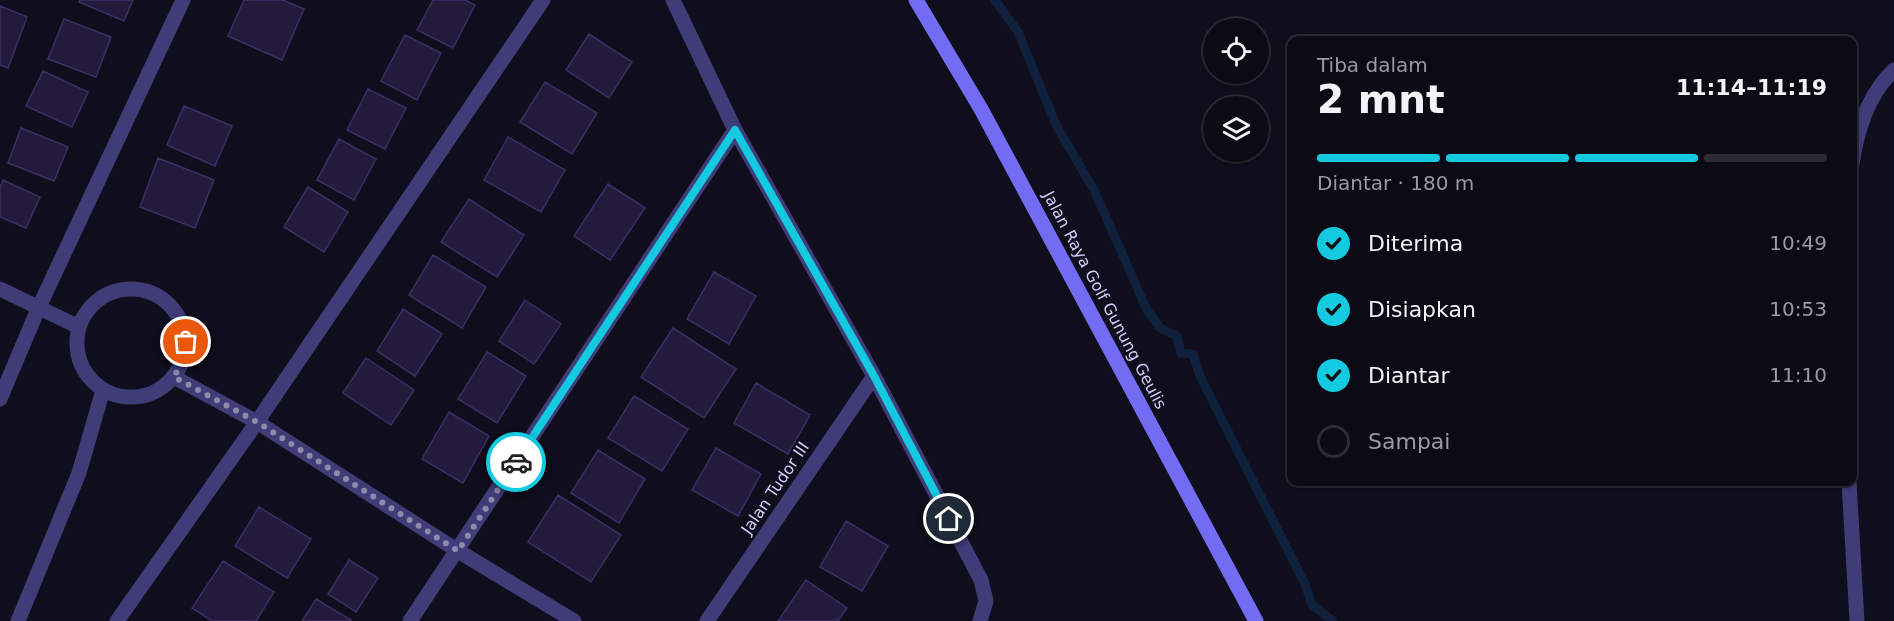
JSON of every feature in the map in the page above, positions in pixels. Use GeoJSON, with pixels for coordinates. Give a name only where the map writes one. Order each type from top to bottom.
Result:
{"type":"FeatureCollection","features":[{"type":"Feature","properties":{"kind":"main road","name":"Jalan Raya Golf Gunung Geulis"},"geometry":{"type":"LineString","coordinates":[[916,0],[981,109],[1256,621]]}},
{"type":"Feature","properties":{"kind":"street"},"geometry":{"type":"LineString","coordinates":[[0,399],[38,309],[183,0]]}},
{"type":"Feature","properties":{"kind":"street"},"geometry":{"type":"LineString","coordinates":[[117,621],[257,422],[543,0]]}},
{"type":"Feature","properties":{"kind":"street"},"geometry":{"type":"LineString","coordinates":[[673,0],[735,130],[874,376],[981,580],[986,601],[980,621]]}},
{"type":"Feature","properties":{"kind":"street"},"geometry":{"type":"LineString","coordinates":[[1857,140],[1866,112],[1887,76],[1894,70]]}},
{"type":"Feature","properties":{"kind":"street"},"geometry":{"type":"LineString","coordinates":[[410,621],[735,130]]}},
{"type":"Feature","properties":{"kind":"street"},"geometry":{"type":"LineString","coordinates":[[139,288],[157,294],[172,306],[182,323],[186,342],[183,360],[174,377],[159,390],[141,397],[122,397],[104,390],[90,379],[80,363],[77,345],[79,327],[87,310],[102,297],[120,289],[139,288]]}},
{"type":"Feature","properties":{"kind":"street"},"geometry":{"type":"LineString","coordinates":[[0,289],[79,327]]}},
{"type":"Feature","properties":{"kind":"street","name":"Jalan Tudor III"},"geometry":{"type":"LineString","coordinates":[[707,621],[874,376]]}},
{"type":"Feature","properties":{"kind":"street"},"geometry":{"type":"LineString","coordinates":[[174,377],[257,422],[458,551],[574,621]]}},
{"type":"Feature","properties":{"kind":"street"},"geometry":{"type":"LineString","coordinates":[[18,621],[79,473],[104,390]]}},
{"type":"Feature","properties":{"kind":"street"},"geometry":{"type":"LineString","coordinates":[[1849,486],[1857,621]]}},
{"type":"Feature","properties":{"kind":"building"},"geometry":{"type":"Polygon","coordinates":[[[80,0],[133,0],[124,21],[79,2],[80,0]]]}},
{"type":"Feature","properties":{"kind":"building"},"geometry":{"type":"Polygon","coordinates":[[[244,0],[283,0],[304,9],[282,60],[228,36],[244,0]]]}},
{"type":"Feature","properties":{"kind":"building"},"geometry":{"type":"Polygon","coordinates":[[[433,0],[465,0],[475,5],[453,48],[417,30],[433,0]]]}},
{"type":"Feature","properties":{"kind":"building"},"geometry":{"type":"Polygon","coordinates":[[[0,6],[27,17],[8,68],[0,65],[0,6]]]}},
{"type":"Feature","properties":{"kind":"building"},"geometry":{"type":"Polygon","coordinates":[[[64,19],[111,37],[96,77],[48,59],[64,19]]]}},
{"type":"Feature","properties":{"kind":"building"},"geometry":{"type":"Polygon","coordinates":[[[589,34],[632,62],[609,98],[566,70],[589,34]]]}},
{"type":"Feature","properties":{"kind":"building"},"geometry":{"type":"Polygon","coordinates":[[[405,35],[441,53],[417,100],[381,81],[405,35]]]}},
{"type":"Feature","properties":{"kind":"building"},"geometry":{"type":"Polygon","coordinates":[[[43,71],[88,92],[72,127],[26,106],[43,71]]]}},
{"type":"Feature","properties":{"kind":"building"},"geometry":{"type":"Polygon","coordinates":[[[545,82],[597,113],[572,154],[520,122],[545,82]]]}},
{"type":"Feature","properties":{"kind":"building"},"geometry":{"type":"Polygon","coordinates":[[[368,89],[406,108],[385,149],[347,130],[368,89]]]}},
{"type":"Feature","properties":{"kind":"building"},"geometry":{"type":"Polygon","coordinates":[[[184,106],[232,126],[215,166],[167,145],[184,106]]]}},
{"type":"Feature","properties":{"kind":"building"},"geometry":{"type":"Polygon","coordinates":[[[21,128],[68,147],[54,181],[8,163],[21,128]]]}},
{"type":"Feature","properties":{"kind":"building"},"geometry":{"type":"Polygon","coordinates":[[[508,137],[565,170],[541,212],[484,180],[508,137]]]}},
{"type":"Feature","properties":{"kind":"building"},"geometry":{"type":"Polygon","coordinates":[[[339,139],[376,159],[354,200],[317,180],[339,139]]]}},
{"type":"Feature","properties":{"kind":"building"},"geometry":{"type":"Polygon","coordinates":[[[158,158],[214,180],[195,228],[140,207],[158,158]]]}},
{"type":"Feature","properties":{"kind":"building"},"geometry":{"type":"Polygon","coordinates":[[[3,180],[40,197],[26,228],[0,217],[0,187],[3,180]]]}},
{"type":"Feature","properties":{"kind":"building"},"geometry":{"type":"Polygon","coordinates":[[[608,184],[645,208],[610,260],[574,236],[608,184]]]}},
{"type":"Feature","properties":{"kind":"building"},"geometry":{"type":"Polygon","coordinates":[[[308,187],[348,212],[324,252],[284,227],[308,187]]]}},
{"type":"Feature","properties":{"kind":"building"},"geometry":{"type":"Polygon","coordinates":[[[469,199],[524,235],[497,277],[441,242],[469,199]]]}},
{"type":"Feature","properties":{"kind":"building"},"geometry":{"type":"Polygon","coordinates":[[[433,255],[486,287],[462,328],[409,295],[433,255]]]}},
{"type":"Feature","properties":{"kind":"building"},"geometry":{"type":"Polygon","coordinates":[[[714,272],[756,296],[729,344],[687,319],[714,272]]]}},
{"type":"Feature","properties":{"kind":"building"},"geometry":{"type":"Polygon","coordinates":[[[525,300],[561,324],[534,364],[499,341],[525,300]]]}},
{"type":"Feature","properties":{"kind":"building"},"geometry":{"type":"Polygon","coordinates":[[[403,309],[442,334],[415,376],[377,351],[403,309]]]}},
{"type":"Feature","properties":{"kind":"building"},"geometry":{"type":"Polygon","coordinates":[[[673,328],[736,369],[704,418],[641,377],[673,328]]]}},
{"type":"Feature","properties":{"kind":"building"},"geometry":{"type":"Polygon","coordinates":[[[487,352],[526,376],[497,423],[458,399],[487,352]]]}},
{"type":"Feature","properties":{"kind":"building"},"geometry":{"type":"Polygon","coordinates":[[[366,358],[414,390],[391,425],[343,393],[366,358]]]}},
{"type":"Feature","properties":{"kind":"building"},"geometry":{"type":"Polygon","coordinates":[[[756,383],[810,415],[788,454],[734,423],[756,383]]]}},
{"type":"Feature","properties":{"kind":"building"},"geometry":{"type":"Polygon","coordinates":[[[634,396],[688,429],[662,471],[608,438],[634,396]]]}},
{"type":"Feature","properties":{"kind":"building"},"geometry":{"type":"Polygon","coordinates":[[[449,412],[489,436],[463,483],[422,459],[449,412]]]}},
{"type":"Feature","properties":{"kind":"building"},"geometry":{"type":"Polygon","coordinates":[[[716,448],[761,474],[738,516],[692,490],[716,448]]]}},
{"type":"Feature","properties":{"kind":"building"},"geometry":{"type":"Polygon","coordinates":[[[598,450],[645,479],[619,523],[571,493],[598,450]]]}},
{"type":"Feature","properties":{"kind":"building"},"geometry":{"type":"Polygon","coordinates":[[[558,495],[621,535],[591,582],[528,542],[558,495]]]}},
{"type":"Feature","properties":{"kind":"building"},"geometry":{"type":"Polygon","coordinates":[[[259,507],[311,539],[287,578],[235,546],[259,507]]]}},
{"type":"Feature","properties":{"kind":"building"},"geometry":{"type":"Polygon","coordinates":[[[846,521],[888,546],[862,591],[820,567],[846,521]]]}},
{"type":"Feature","properties":{"kind":"building"},"geometry":{"type":"Polygon","coordinates":[[[349,560],[378,578],[356,612],[328,594],[349,560]]]}},
{"type":"Feature","properties":{"kind":"building"},"geometry":{"type":"Polygon","coordinates":[[[223,561],[274,592],[256,621],[212,621],[192,608],[223,561]]]}},
{"type":"Feature","properties":{"kind":"building"},"geometry":{"type":"Polygon","coordinates":[[[806,580],[847,608],[838,621],[778,621],[806,580]]]}},
{"type":"Feature","properties":{"kind":"building"},"geometry":{"type":"Polygon","coordinates":[[[316,599],[351,620],[351,621],[302,621],[316,599]]]}},
{"type":"Feature","properties":{"kind":"waterway"},"geometry":{"type":"LineString","coordinates":[[995,0],[1018,32],[1057,127],[1094,190],[1147,310],[1160,328],[1177,336],[1181,353],[1193,354],[1200,376],[1305,584],[1312,605],[1333,621]]}},
{"type":"Feature","properties":{"kind":"way so far"},"geometry":{"type":"LineString","coordinates":[[186,342],[183,360],[174,377],[257,422],[458,551],[516,462]]}},
{"type":"Feature","properties":{"kind":"route"},"geometry":{"type":"LineString","coordinates":[[516,462],[735,130],[874,376],[949,519]]}}]}
